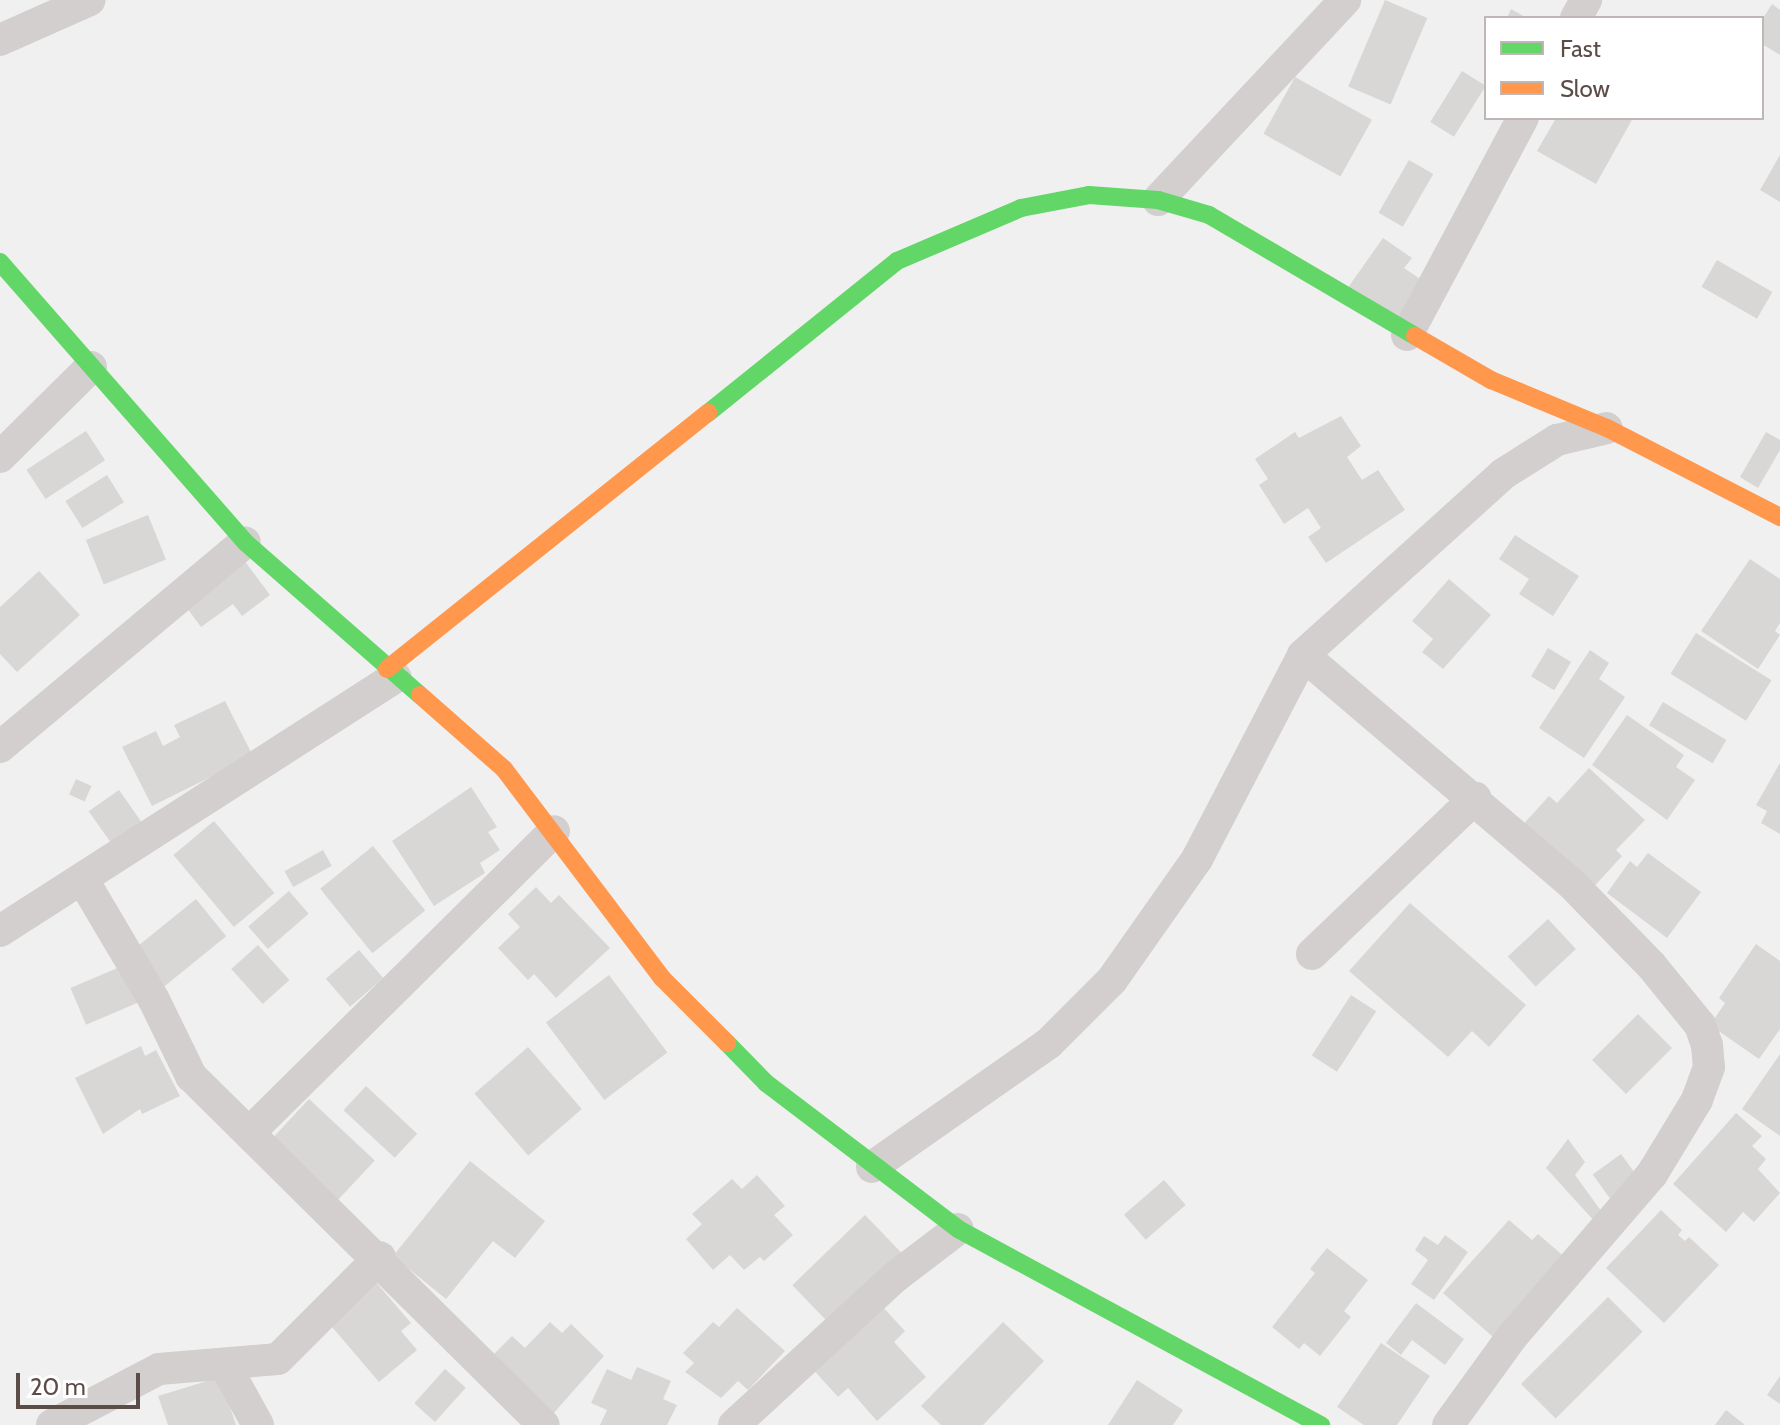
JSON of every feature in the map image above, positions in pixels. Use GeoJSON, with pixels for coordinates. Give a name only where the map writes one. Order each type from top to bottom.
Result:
{"type":"FeatureCollection","features":[{"type":"Feature","properties":{"kind":"street"},"geometry":{"type":"LineString","coordinates":[[0,40],[90,0]]}},
{"type":"Feature","properties":{"kind":"street"},"geometry":{"type":"LineString","coordinates":[[1158,200],[1345,0]]}},
{"type":"Feature","properties":{"kind":"street"},"geometry":{"type":"LineString","coordinates":[[1407,335],[1522,120]]}},
{"type":"Feature","properties":{"kind":"street"},"geometry":{"type":"LineString","coordinates":[[0,931],[175,824],[287,743],[392,673],[897,261],[1021,208],[1089,195],[1158,200],[1235,229],[1407,335],[1491,380],[1607,428],[1780,517]]}},
{"type":"Feature","properties":{"kind":"street"},"geometry":{"type":"LineString","coordinates":[[0,262],[245,542],[504,769],[554,831],[662,978],[766,1083],[872,1167],[958,1229],[1321,1425]]}},
{"type":"Feature","properties":{"kind":"street"},"geometry":{"type":"LineString","coordinates":[[0,457],[91,367]]}},
{"type":"Feature","properties":{"kind":"street"},"geometry":{"type":"LineString","coordinates":[[872,1167],[1049,1043],[1112,980],[1197,859],[1303,655],[1503,474],[1557,440],[1607,428]]}},
{"type":"Feature","properties":{"kind":"street"},"geometry":{"type":"LineString","coordinates":[[0,747],[245,542]]}},
{"type":"Feature","properties":{"kind":"street"},"geometry":{"type":"LineString","coordinates":[[1303,655],[1569,881],[1651,965],[1700,1025],[1709,1067],[1685,1121],[1652,1174],[1511,1338],[1448,1425]]}},
{"type":"Feature","properties":{"kind":"street"},"geometry":{"type":"LineString","coordinates":[[1312,954],[1475,798]]}},
{"type":"Feature","properties":{"kind":"street"},"geometry":{"type":"LineString","coordinates":[[249,1133],[554,831]]}},
{"type":"Feature","properties":{"kind":"street"},"geometry":{"type":"LineString","coordinates":[[83,880],[154,1000],[191,1076],[380,1257],[544,1425]]}},
{"type":"Feature","properties":{"kind":"street"},"geometry":{"type":"LineString","coordinates":[[734,1425],[895,1277],[958,1229]]}},
{"type":"Feature","properties":{"kind":"street"},"geometry":{"type":"LineString","coordinates":[[52,1425],[159,1369],[226,1367],[278,1359],[380,1257]]}},
{"type":"Feature","properties":{"kind":"street"},"geometry":{"type":"LineString","coordinates":[[226,1367],[258,1425]]}},
{"type":"Feature","properties":{"kind":"building"},"geometry":{"type":"Polygon","coordinates":[[[1385,0],[1427,18],[1391,105],[1348,87],[1385,0]]]}},
{"type":"Feature","properties":{"kind":"building"},"geometry":{"type":"Polygon","coordinates":[[[1772,4],[1780,10],[1780,55],[1764,45],[1764,17],[1772,4]]]}},
{"type":"Feature","properties":{"kind":"building"},"geometry":{"type":"Polygon","coordinates":[[[1511,9],[1523,16],[1508,16],[1511,9]]]}},
{"type":"Feature","properties":{"kind":"building"},"geometry":{"type":"Polygon","coordinates":[[[1462,71],[1484,85],[1484,89],[1454,137],[1430,122],[1462,71]]]}},
{"type":"Feature","properties":{"kind":"building"},"geometry":{"type":"Polygon","coordinates":[[[1295,77],[1372,120],[1340,177],[1263,134],[1295,77]]]}},
{"type":"Feature","properties":{"kind":"building"},"geometry":{"type":"Polygon","coordinates":[[[1555,120],[1632,120],[1596,184],[1537,151],[1555,120]]]}},
{"type":"Feature","properties":{"kind":"building"},"geometry":{"type":"Polygon","coordinates":[[[1780,155],[1780,202],[1760,190],[1780,155]]]}},
{"type":"Feature","properties":{"kind":"building"},"geometry":{"type":"Polygon","coordinates":[[[1409,160],[1433,174],[1403,227],[1378,213],[1409,160]]]}},
{"type":"Feature","properties":{"kind":"building"},"geometry":{"type":"Polygon","coordinates":[[[1383,238],[1412,258],[1404,268],[1426,283],[1396,324],[1347,289],[1383,238]]]}},
{"type":"Feature","properties":{"kind":"building"},"geometry":{"type":"Polygon","coordinates":[[[1717,260],[1772,292],[1757,319],[1702,287],[1717,260]]]}},
{"type":"Feature","properties":{"kind":"building"},"geometry":{"type":"Polygon","coordinates":[[[1341,416],[1361,446],[1347,457],[1362,480],[1378,470],[1405,510],[1326,563],[1308,537],[1321,528],[1308,508],[1284,524],[1259,485],[1268,479],[1255,459],[1295,432],[1299,438],[1341,416]]]}},
{"type":"Feature","properties":{"kind":"building"},"geometry":{"type":"Polygon","coordinates":[[[86,431],[105,460],[46,499],[26,470],[86,431]]]}},
{"type":"Feature","properties":{"kind":"building"},"geometry":{"type":"Polygon","coordinates":[[[1766,432],[1780,440],[1780,450],[1758,488],[1740,477],[1766,432]]]}},
{"type":"Feature","properties":{"kind":"building"},"geometry":{"type":"Polygon","coordinates":[[[107,475],[124,502],[82,528],[65,501],[107,475]]]}},
{"type":"Feature","properties":{"kind":"building"},"geometry":{"type":"Polygon","coordinates":[[[148,515],[166,560],[104,585],[86,540],[148,515]]]}},
{"type":"Feature","properties":{"kind":"building"},"geometry":{"type":"Polygon","coordinates":[[[1515,535],[1579,576],[1553,616],[1519,594],[1529,579],[1499,559],[1515,535]]]}},
{"type":"Feature","properties":{"kind":"building"},"geometry":{"type":"Polygon","coordinates":[[[241,556],[270,595],[242,616],[233,604],[201,627],[181,600],[241,556]]]}},
{"type":"Feature","properties":{"kind":"building"},"geometry":{"type":"Polygon","coordinates":[[[1750,559],[1780,579],[1780,623],[1775,631],[1780,635],[1758,669],[1701,631],[1750,559]]]}},
{"type":"Feature","properties":{"kind":"building"},"geometry":{"type":"Polygon","coordinates":[[[39,571],[80,615],[17,672],[0,654],[0,607],[39,571]]]}},
{"type":"Feature","properties":{"kind":"building"},"geometry":{"type":"Polygon","coordinates":[[[1449,579],[1491,615],[1443,669],[1422,652],[1433,639],[1412,621],[1449,579]]]}},
{"type":"Feature","properties":{"kind":"building"},"geometry":{"type":"Polygon","coordinates":[[[1696,633],[1771,680],[1746,721],[1671,674],[1696,633]]]}},
{"type":"Feature","properties":{"kind":"building"},"geometry":{"type":"Polygon","coordinates":[[[1548,648],[1571,662],[1554,690],[1531,676],[1548,648]]]}},
{"type":"Feature","properties":{"kind":"building"},"geometry":{"type":"Polygon","coordinates":[[[1590,650],[1609,663],[1599,679],[1625,697],[1584,758],[1539,728],[1590,650]]]}},
{"type":"Feature","properties":{"kind":"building"},"geometry":{"type":"Polygon","coordinates":[[[225,701],[253,756],[152,806],[122,747],[156,731],[163,746],[180,737],[174,725],[225,701]]]}},
{"type":"Feature","properties":{"kind":"building"},"geometry":{"type":"Polygon","coordinates":[[[1663,702],[1726,740],[1713,763],[1649,725],[1663,702]]]}},
{"type":"Feature","properties":{"kind":"building"},"geometry":{"type":"Polygon","coordinates":[[[1627,715],[1684,755],[1676,767],[1695,780],[1667,820],[1592,765],[1627,715]]]}},
{"type":"Feature","properties":{"kind":"building"},"geometry":{"type":"Polygon","coordinates":[[[1780,763],[1780,834],[1761,823],[1767,811],[1756,805],[1780,763]]]}},
{"type":"Feature","properties":{"kind":"building"},"geometry":{"type":"Polygon","coordinates":[[[1589,768],[1645,820],[1616,850],[1622,856],[1589,892],[1520,828],[1549,796],[1557,803],[1589,768]]]}},
{"type":"Feature","properties":{"kind":"building"},"geometry":{"type":"Polygon","coordinates":[[[76,779],[92,786],[85,801],[69,795],[76,779]]]}},
{"type":"Feature","properties":{"kind":"building"},"geometry":{"type":"Polygon","coordinates":[[[471,787],[497,827],[488,832],[500,850],[480,863],[485,873],[434,906],[392,841],[471,787]]]}},
{"type":"Feature","properties":{"kind":"building"},"geometry":{"type":"Polygon","coordinates":[[[119,790],[145,827],[115,848],[89,811],[119,790]]]}},
{"type":"Feature","properties":{"kind":"building"},"geometry":{"type":"Polygon","coordinates":[[[214,821],[274,893],[234,927],[173,855],[214,821]]]}},
{"type":"Feature","properties":{"kind":"building"},"geometry":{"type":"Polygon","coordinates":[[[373,846],[425,911],[372,953],[320,889],[373,846]]]}},
{"type":"Feature","properties":{"kind":"building"},"geometry":{"type":"Polygon","coordinates":[[[323,850],[332,866],[293,887],[285,871],[323,850]]]}},
{"type":"Feature","properties":{"kind":"building"},"geometry":{"type":"Polygon","coordinates":[[[1648,853],[1701,892],[1667,938],[1607,893],[1630,861],[1637,867],[1648,853]]]}},
{"type":"Feature","properties":{"kind":"building"},"geometry":{"type":"Polygon","coordinates":[[[536,887],[551,903],[559,895],[610,948],[556,998],[534,974],[528,980],[498,948],[520,927],[508,914],[536,887]]]}},
{"type":"Feature","properties":{"kind":"building"},"geometry":{"type":"Polygon","coordinates":[[[289,891],[309,914],[268,949],[248,926],[289,891]]]}},
{"type":"Feature","properties":{"kind":"building"},"geometry":{"type":"Polygon","coordinates":[[[196,899],[226,936],[159,991],[128,954],[196,899]]]}},
{"type":"Feature","properties":{"kind":"building"},"geometry":{"type":"Polygon","coordinates":[[[1410,903],[1526,1005],[1489,1047],[1472,1031],[1448,1057],[1349,971],[1410,903]]]}},
{"type":"Feature","properties":{"kind":"building"},"geometry":{"type":"Polygon","coordinates":[[[1548,919],[1576,949],[1536,986],[1508,957],[1548,919]]]}},
{"type":"Feature","properties":{"kind":"building"},"geometry":{"type":"Polygon","coordinates":[[[1756,944],[1780,961],[1780,1029],[1759,1059],[1710,1025],[1725,1003],[1719,998],[1756,944]]]}},
{"type":"Feature","properties":{"kind":"building"},"geometry":{"type":"Polygon","coordinates":[[[258,945],[289,980],[263,1004],[231,969],[258,945]]]}},
{"type":"Feature","properties":{"kind":"building"},"geometry":{"type":"Polygon","coordinates":[[[359,950],[383,978],[350,1007],[326,979],[359,950]]]}},
{"type":"Feature","properties":{"kind":"building"},"geometry":{"type":"Polygon","coordinates":[[[122,966],[138,1003],[86,1025],[70,988],[122,966]]]}},
{"type":"Feature","properties":{"kind":"building"},"geometry":{"type":"Polygon","coordinates":[[[609,975],[667,1052],[604,1100],[546,1023],[609,975]]]}},
{"type":"Feature","properties":{"kind":"building"},"geometry":{"type":"Polygon","coordinates":[[[1351,995],[1376,1011],[1337,1072],[1312,1055],[1351,995]]]}},
{"type":"Feature","properties":{"kind":"building"},"geometry":{"type":"Polygon","coordinates":[[[1638,1014],[1672,1048],[1626,1094],[1592,1060],[1638,1014]]]}},
{"type":"Feature","properties":{"kind":"building"},"geometry":{"type":"Polygon","coordinates":[[[141,1046],[145,1056],[156,1050],[180,1096],[142,1114],[140,1109],[103,1134],[75,1078],[141,1046]]]}},
{"type":"Feature","properties":{"kind":"building"},"geometry":{"type":"Polygon","coordinates":[[[528,1047],[582,1109],[528,1155],[474,1094],[528,1047]]]}},
{"type":"Feature","properties":{"kind":"building"},"geometry":{"type":"Polygon","coordinates":[[[1780,1054],[1780,1136],[1742,1109],[1780,1054]]]}},
{"type":"Feature","properties":{"kind":"building"},"geometry":{"type":"Polygon","coordinates":[[[366,1086],[417,1134],[395,1158],[343,1110],[366,1086]]]}},
{"type":"Feature","properties":{"kind":"building"},"geometry":{"type":"Polygon","coordinates":[[[309,1099],[375,1160],[336,1202],[270,1141],[309,1099]]]}},
{"type":"Feature","properties":{"kind":"building"},"geometry":{"type":"Polygon","coordinates":[[[1736,1113],[1762,1136],[1752,1146],[1766,1159],[1758,1169],[1780,1193],[1754,1222],[1743,1212],[1726,1232],[1673,1184],[1736,1113]]]}},
{"type":"Feature","properties":{"kind":"building"},"geometry":{"type":"Polygon","coordinates":[[[1568,1139],[1585,1162],[1575,1175],[1607,1219],[1596,1223],[1546,1168],[1568,1139]]]}},
{"type":"Feature","properties":{"kind":"building"},"geometry":{"type":"Polygon","coordinates":[[[1621,1154],[1649,1193],[1621,1213],[1593,1175],[1621,1154]]]}},
{"type":"Feature","properties":{"kind":"building"},"geometry":{"type":"Polygon","coordinates":[[[470,1161],[545,1221],[515,1258],[493,1241],[446,1299],[393,1256],[470,1161]]]}},
{"type":"Feature","properties":{"kind":"building"},"geometry":{"type":"Polygon","coordinates":[[[757,1175],[785,1206],[774,1215],[793,1235],[764,1261],[760,1257],[744,1270],[730,1255],[713,1270],[686,1239],[702,1224],[692,1214],[732,1179],[742,1189],[757,1175]]]}},
{"type":"Feature","properties":{"kind":"building"},"geometry":{"type":"Polygon","coordinates":[[[1164,1180],[1186,1205],[1146,1240],[1124,1215],[1164,1180]]]}},
{"type":"Feature","properties":{"kind":"building"},"geometry":{"type":"Polygon","coordinates":[[[1661,1210],[1682,1230],[1678,1235],[1685,1241],[1689,1237],[1719,1265],[1664,1323],[1606,1268],[1661,1210]]]}},
{"type":"Feature","properties":{"kind":"building"},"geometry":{"type":"Polygon","coordinates":[[[865,1215],[905,1256],[832,1326],[792,1285],[865,1215]]]}},
{"type":"Feature","properties":{"kind":"building"},"geometry":{"type":"Polygon","coordinates":[[[1509,1220],[1532,1240],[1538,1234],[1567,1259],[1501,1344],[1443,1293],[1509,1220]]]}},
{"type":"Feature","properties":{"kind":"building"},"geometry":{"type":"Polygon","coordinates":[[[1445,1235],[1468,1252],[1434,1300],[1411,1284],[1428,1260],[1415,1250],[1424,1236],[1438,1245],[1445,1235]]]}},
{"type":"Feature","properties":{"kind":"building"},"geometry":{"type":"Polygon","coordinates":[[[1327,1248],[1368,1280],[1344,1311],[1351,1317],[1320,1356],[1304,1343],[1299,1349],[1272,1327],[1315,1273],[1310,1269],[1327,1248]]]}},
{"type":"Feature","properties":{"kind":"building"},"geometry":{"type":"Polygon","coordinates":[[[375,1281],[411,1323],[401,1331],[417,1350],[379,1382],[327,1321],[375,1281]]]}},
{"type":"Feature","properties":{"kind":"building"},"geometry":{"type":"Polygon","coordinates":[[[1608,1297],[1643,1332],[1556,1419],[1521,1384],[1608,1297]]]}},
{"type":"Feature","properties":{"kind":"building"},"geometry":{"type":"Polygon","coordinates":[[[1416,1303],[1464,1339],[1445,1365],[1412,1340],[1401,1355],[1386,1343],[1416,1303]]]}},
{"type":"Feature","properties":{"kind":"building"},"geometry":{"type":"Polygon","coordinates":[[[880,1304],[905,1331],[894,1342],[926,1377],[877,1421],[848,1388],[838,1397],[811,1367],[880,1304]]]}},
{"type":"Feature","properties":{"kind":"building"},"geometry":{"type":"Polygon","coordinates":[[[737,1308],[785,1351],[748,1390],[738,1381],[721,1398],[685,1372],[694,1363],[683,1353],[713,1322],[719,1327],[737,1308]]]}},
{"type":"Feature","properties":{"kind":"building"},"geometry":{"type":"Polygon","coordinates":[[[550,1322],[562,1333],[571,1324],[604,1356],[545,1423],[484,1364],[512,1336],[525,1348],[550,1322]]]}},
{"type":"Feature","properties":{"kind":"building"},"geometry":{"type":"Polygon","coordinates":[[[1003,1322],[1044,1361],[983,1425],[941,1425],[921,1406],[1003,1322]]]}},
{"type":"Feature","properties":{"kind":"building"},"geometry":{"type":"Polygon","coordinates":[[[1381,1343],[1430,1376],[1397,1425],[1364,1425],[1337,1407],[1381,1343]]]}},
{"type":"Feature","properties":{"kind":"building"},"geometry":{"type":"Polygon","coordinates":[[[637,1367],[671,1381],[663,1399],[677,1405],[667,1425],[600,1425],[607,1410],[591,1403],[607,1369],[631,1380],[637,1367]]]}},
{"type":"Feature","properties":{"kind":"building"},"geometry":{"type":"Polygon","coordinates":[[[445,1369],[466,1388],[435,1422],[414,1403],[445,1369]]]}},
{"type":"Feature","properties":{"kind":"building"},"geometry":{"type":"Polygon","coordinates":[[[1780,1376],[1780,1404],[1767,1395],[1780,1376]]]}},
{"type":"Feature","properties":{"kind":"building"},"geometry":{"type":"Polygon","coordinates":[[[220,1377],[236,1425],[168,1425],[158,1396],[220,1377]]]}},
{"type":"Feature","properties":{"kind":"building"},"geometry":{"type":"Polygon","coordinates":[[[1137,1380],[1183,1410],[1173,1425],[1108,1425],[1137,1380]]]}},
{"type":"Feature","properties":{"kind":"building"},"geometry":{"type":"Polygon","coordinates":[[[1726,1410],[1745,1425],[1715,1425],[1726,1410]]]}},
{"type":"Feature","properties":{"kind":"traffic: fast"},"geometry":{"type":"LineString","coordinates":[[708,413],[897,261],[1021,208],[1089,195],[1158,200],[1209,215],[1415,336]]}},
{"type":"Feature","properties":{"kind":"traffic: fast"},"geometry":{"type":"LineString","coordinates":[[0,262],[245,542],[420,695]]}},
{"type":"Feature","properties":{"kind":"traffic: fast"},"geometry":{"type":"LineString","coordinates":[[727,1043],[766,1083],[958,1229],[1321,1425]]}},
{"type":"Feature","properties":{"kind":"traffic: slow"},"geometry":{"type":"LineString","coordinates":[[1415,336],[1491,380],[1607,428],[1780,517]]}},
{"type":"Feature","properties":{"kind":"traffic: slow"},"geometry":{"type":"LineString","coordinates":[[387,669],[708,413]]}},
{"type":"Feature","properties":{"kind":"traffic: slow"},"geometry":{"type":"LineString","coordinates":[[420,695],[504,769],[662,978],[727,1043]]}}]}
